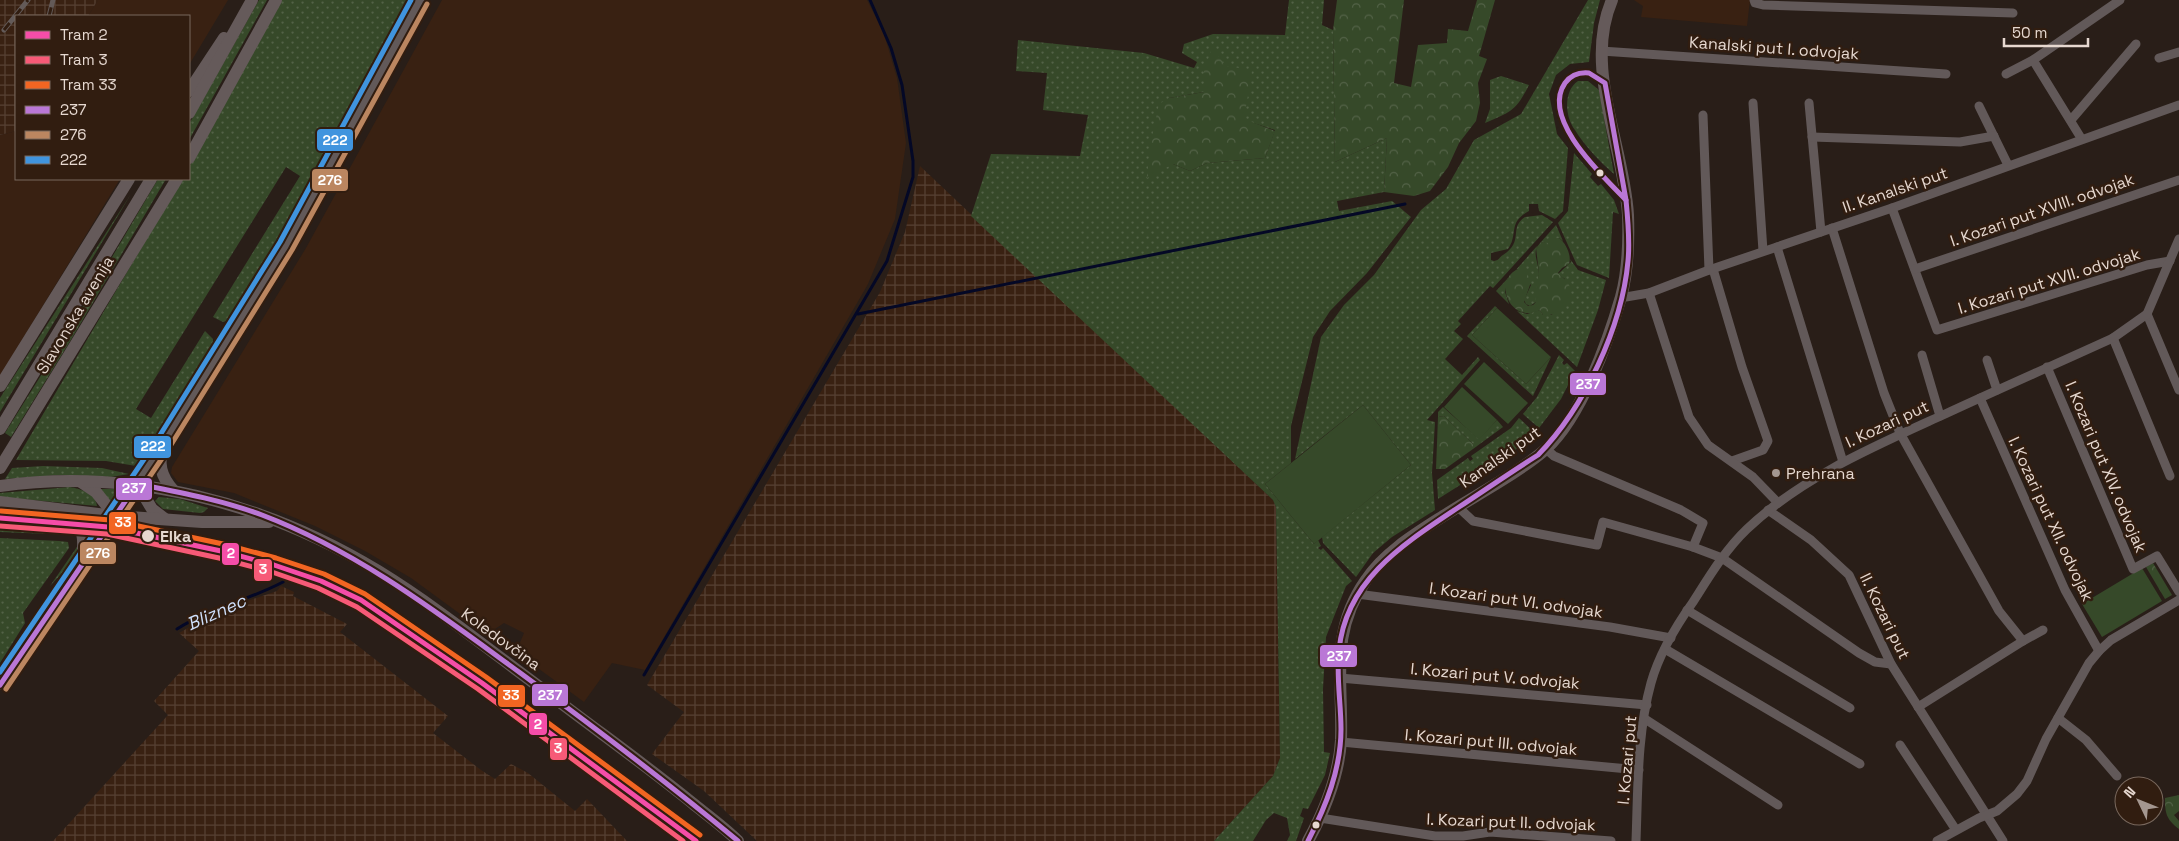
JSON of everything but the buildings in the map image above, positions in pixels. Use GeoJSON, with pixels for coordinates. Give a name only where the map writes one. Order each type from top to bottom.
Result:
{"type":"FeatureCollection","features":[{"type":"Feature","properties":{"kind":"street"},"geometry":{"type":"LineString","coordinates":[[190,111],[252,0]]}},
{"type":"Feature","properties":{"kind":"street"},"geometry":{"type":"LineString","coordinates":[[190,156],[276,0]]}},
{"type":"Feature","properties":{"kind":"street"},"geometry":{"type":"LineString","coordinates":[[0,685],[137,484],[286,246],[420,0]]}},
{"type":"Feature","properties":{"kind":"street","name":"Kanalski put"},"geometry":{"type":"LineString","coordinates":[[1308,841],[1320,818],[1332,785],[1341,742],[1339,649],[1344,626],[1357,594],[1371,573],[1393,551],[1546,449],[1571,416],[1595,371],[1620,298],[1628,262],[1628,215],[1601,52],[1605,21],[1612,0]]}},
{"type":"Feature","properties":{"kind":"street"},"geometry":{"type":"LineString","coordinates":[[1754,0],[1755,3],[1763,5],[2013,13]]}},
{"type":"Feature","properties":{"kind":"street"},"geometry":{"type":"LineString","coordinates":[[2006,74],[2033,60],[2120,0]]}},
{"type":"Feature","properties":{"kind":"street"},"geometry":{"type":"LineString","coordinates":[[190,89],[212,53],[240,22]]}},
{"type":"Feature","properties":{"kind":"street"},"geometry":{"type":"LineString","coordinates":[[2071,120],[2136,44]]}},
{"type":"Feature","properties":{"kind":"street","name":"Kanalski put I. odvojak"},"geometry":{"type":"LineString","coordinates":[[1601,52],[1946,74]]}},
{"type":"Feature","properties":{"kind":"street"},"geometry":{"type":"LineString","coordinates":[[2159,58],[2179,52]]}},
{"type":"Feature","properties":{"kind":"street"},"geometry":{"type":"LineString","coordinates":[[2033,60],[2071,120],[2080,138]]}},
{"type":"Feature","properties":{"kind":"street"},"geometry":{"type":"LineString","coordinates":[[1753,103],[1763,251]]}},
{"type":"Feature","properties":{"kind":"street"},"geometry":{"type":"LineString","coordinates":[[1808,103],[1821,232]]}},
{"type":"Feature","properties":{"kind":"street","name":"II. Kanalski put"},"geometry":{"type":"LineString","coordinates":[[1620,298],[1649,293],[1711,269],[1892,208],[2080,138],[2179,105]]}},
{"type":"Feature","properties":{"kind":"street"},"geometry":{"type":"LineString","coordinates":[[1979,106],[2008,165]]}},
{"type":"Feature","properties":{"kind":"street"},"geometry":{"type":"LineString","coordinates":[[1703,115],[1711,269],[1768,441],[1762,450],[1732,461]]}},
{"type":"Feature","properties":{"kind":"street"},"geometry":{"type":"LineString","coordinates":[[1812,137],[1960,142],[1994,136]]}},
{"type":"Feature","properties":{"kind":"street"},"geometry":{"type":"LineString","coordinates":[[0,386],[128,180]]}},
{"type":"Feature","properties":{"kind":"street","name":"Slavonska avenija"},"geometry":{"type":"LineString","coordinates":[[0,429],[150,180]]}},
{"type":"Feature","properties":{"kind":"street","name":"Slavonska avenija"},"geometry":{"type":"LineString","coordinates":[[0,468],[176,180]]}},
{"type":"Feature","properties":{"kind":"street","name":"I. Kozari put XVIII. odvojak"},"geometry":{"type":"LineString","coordinates":[[1915,270],[2179,180]]}},
{"type":"Feature","properties":{"kind":"street"},"geometry":{"type":"LineString","coordinates":[[1892,208],[1915,270]]}},
{"type":"Feature","properties":{"kind":"street"},"geometry":{"type":"LineString","coordinates":[[1832,228],[1884,393],[1900,433],[1999,611],[2023,642]]}},
{"type":"Feature","properties":{"kind":"street"},"geometry":{"type":"LineString","coordinates":[[2179,239],[2147,314],[2179,390]]}},
{"type":"Feature","properties":{"kind":"street"},"geometry":{"type":"LineString","coordinates":[[1777,247],[1844,462]]}},
{"type":"Feature","properties":{"kind":"street","name":"I. Kozari put XVII. odvojak"},"geometry":{"type":"LineString","coordinates":[[1915,270],[1937,330],[2147,265],[2170,261]]}},
{"type":"Feature","properties":{"kind":"street"},"geometry":{"type":"LineString","coordinates":[[1649,293],[1689,417],[1708,445],[1753,477],[1778,503]]}},
{"type":"Feature","properties":{"kind":"street","name":"I. Kozari put"},"geometry":{"type":"LineString","coordinates":[[1636,841],[1639,770],[1646,705],[1651,682],[1665,649],[1687,610],[1722,558],[1745,530],[1778,503],[1844,462],[1900,433],[2112,338],[2147,314]]}},
{"type":"Feature","properties":{"kind":"street"},"geometry":{"type":"LineString","coordinates":[[2112,338],[2170,476]]}},
{"type":"Feature","properties":{"kind":"street"},"geometry":{"type":"LineString","coordinates":[[1922,355],[1940,416]]}},
{"type":"Feature","properties":{"kind":"street"},"geometry":{"type":"LineString","coordinates":[[1987,360],[1997,390]]}},
{"type":"Feature","properties":{"kind":"street","name":"I. Kozari put XIV. odvojak"},"geometry":{"type":"LineString","coordinates":[[2047,368],[2133,569],[2158,556],[2179,592]]}},
{"type":"Feature","properties":{"kind":"street","name":"I. Kozari put XII. odvojak"},"geometry":{"type":"LineString","coordinates":[[1980,398],[2058,575],[2099,651]]}},
{"type":"Feature","properties":{"kind":"street"},"geometry":{"type":"LineString","coordinates":[[163,444],[160,458],[161,472],[167,484],[174,491]]}},
{"type":"Feature","properties":{"kind":"street"},"geometry":{"type":"LineString","coordinates":[[1546,449],[1554,456],[1703,522],[1693,547]]}},
{"type":"Feature","properties":{"kind":"street","name":"Koledovčina"},"geometry":{"type":"LineString","coordinates":[[0,486],[58,481],[137,484],[174,491],[254,513],[332,547],[405,589],[657,774],[738,841]]}},
{"type":"Feature","properties":{"kind":"street"},"geometry":{"type":"LineString","coordinates":[[81,482],[96,492],[116,516]]}},
{"type":"Feature","properties":{"kind":"street"},"geometry":{"type":"LineString","coordinates":[[137,484],[152,508],[165,519]]}},
{"type":"Feature","properties":{"kind":"street","name":"Koledovčina"},"geometry":{"type":"LineString","coordinates":[[0,502],[116,516],[202,522],[278,523]]}},
{"type":"Feature","properties":{"kind":"street"},"geometry":{"type":"LineString","coordinates":[[202,522],[218,502]]}},
{"type":"Feature","properties":{"kind":"street"},"geometry":{"type":"LineString","coordinates":[[1458,507],[1473,521],[1597,545],[1603,522],[1693,547],[1722,558],[1859,653],[1875,662],[1891,664]]}},
{"type":"Feature","properties":{"kind":"street"},"geometry":{"type":"LineString","coordinates":[[63,510],[73,516],[81,528],[84,538],[82,566]]}},
{"type":"Feature","properties":{"kind":"street","name":"II. Kozari put"},"geometry":{"type":"LineString","coordinates":[[1768,510],[1811,540],[1849,575],[1891,664],[2004,841]]}},
{"type":"Feature","properties":{"kind":"street","name":"I. Kozari put VI. odvojak"},"geometry":{"type":"LineString","coordinates":[[1357,594],[1610,627],[1671,638]]}},
{"type":"Feature","properties":{"kind":"street"},"geometry":{"type":"LineString","coordinates":[[1937,841],[1956,830],[1997,812],[2023,787],[2058,718],[2089,663],[2099,651],[2112,640],[2179,600]]}},
{"type":"Feature","properties":{"kind":"street"},"geometry":{"type":"LineString","coordinates":[[1687,610],[1850,708]]}},
{"type":"Feature","properties":{"kind":"street"},"geometry":{"type":"LineString","coordinates":[[1918,707],[2043,630]]}},
{"type":"Feature","properties":{"kind":"street"},"geometry":{"type":"LineString","coordinates":[[1665,649],[1860,764]]}},
{"type":"Feature","properties":{"kind":"street","name":"I. Kozari put V. odvojak"},"geometry":{"type":"LineString","coordinates":[[1340,678],[1646,705]]}},
{"type":"Feature","properties":{"kind":"street"},"geometry":{"type":"LineString","coordinates":[[2058,718],[2086,740],[2117,776]]}},
{"type":"Feature","properties":{"kind":"street"},"geometry":{"type":"LineString","coordinates":[[1645,719],[1778,805]]}},
{"type":"Feature","properties":{"kind":"street","name":"I. Kozari put III. odvojak"},"geometry":{"type":"LineString","coordinates":[[1341,742],[1639,770]]}},
{"type":"Feature","properties":{"kind":"street"},"geometry":{"type":"LineString","coordinates":[[1900,745],[1956,830]]}},
{"type":"Feature","properties":{"kind":"street","name":"I. Kozari put II. odvojak"},"geometry":{"type":"LineString","coordinates":[[1320,818],[1435,836],[1463,836],[1490,832],[1611,841]]}},
{"type":"Feature","properties":{"kind":"shaded area"},"geometry":{"type":"Polygon","coordinates":[[[0,0],[98,0],[89,15],[15,15],[15,131],[0,135],[0,0]]]}},
{"type":"Feature","properties":{"kind":"shaded area"},"geometry":{"type":"Polygon","coordinates":[[[98,0],[228,0],[190,63],[190,15],[89,15],[98,0]]]}},
{"type":"Feature","properties":{"kind":"shaded area"},"geometry":{"type":"Polygon","coordinates":[[[442,0],[867,0],[883,31],[897,78],[906,143],[895,219],[868,284],[645,670],[612,663],[584,702],[516,652],[524,633],[504,623],[492,631],[482,630],[411,578],[365,551],[315,526],[234,493],[178,482],[171,473],[172,467],[306,248],[442,0]]]}},
{"type":"Feature","properties":{"kind":"shaded area"},"geometry":{"type":"Polygon","coordinates":[[[1634,0],[1750,0],[1747,26],[1641,17],[1643,6],[1634,0]]]}},
{"type":"Feature","properties":{"kind":"shaded area"},"geometry":{"type":"Polygon","coordinates":[[[15,131],[15,180],[119,180],[0,376],[0,135],[15,131]]]}},
{"type":"Feature","properties":{"kind":"shaded area"},"geometry":{"type":"Polygon","coordinates":[[[920,166],[1273,500],[1276,507],[1280,758],[1273,776],[1214,841],[757,841],[704,791],[652,754],[684,712],[647,685],[880,292],[905,232],[920,166]]]}},
{"type":"Feature","properties":{"kind":"shaded area"},"geometry":{"type":"Polygon","coordinates":[[[281,586],[294,592],[293,596],[347,624],[340,632],[448,716],[433,733],[481,770],[495,779],[511,764],[528,773],[575,811],[587,799],[627,841],[53,841],[168,715],[154,701],[199,651],[179,633],[220,610],[277,591],[281,586]]]}},
{"type":"Feature","properties":{"kind":"green space"},"geometry":{"type":"Polygon","coordinates":[[[259,0],[267,0],[190,138],[190,122],[259,0]]]}},
{"type":"Feature","properties":{"kind":"green space"},"geometry":{"type":"Polygon","coordinates":[[[282,0],[414,0],[323,168],[248,299],[231,320],[223,322],[213,317],[300,176],[286,167],[136,409],[151,418],[205,331],[213,339],[213,350],[136,466],[106,461],[16,460],[181,180],[190,180],[190,165],[282,0]]]}},
{"type":"Feature","properties":{"kind":"green space"},"geometry":{"type":"Polygon","coordinates":[[[1289,0],[1324,0],[1322,25],[1333,30],[1335,162],[1387,138],[1384,192],[1337,201],[1339,211],[1392,201],[1411,217],[1367,273],[1330,311],[1313,337],[1291,426],[1291,463],[1265,484],[1314,544],[1318,540],[1321,546],[1318,548],[1321,550],[1323,548],[1352,581],[1346,586],[1326,637],[1323,689],[1324,752],[1330,753],[1325,775],[1308,809],[1303,808],[1300,816],[1304,818],[1296,841],[1287,841],[1290,835],[1287,818],[1274,813],[1266,820],[1253,841],[1214,841],[1273,776],[1280,758],[1276,507],[1273,500],[971,216],[991,154],[1080,156],[1088,115],[1043,110],[1047,73],[1016,71],[1018,40],[1144,53],[1194,68],[1197,62],[1182,53],[1184,44],[1213,34],[1285,35],[1289,0]],[[1204,71],[1204,92],[1169,98],[1173,164],[1190,171],[1207,163],[1265,158],[1275,130],[1244,120],[1204,71]]]}},
{"type":"Feature","properties":{"kind":"green space"},"geometry":{"type":"Polygon","coordinates":[[[1337,0],[1404,0],[1394,83],[1411,87],[1418,45],[1447,43],[1448,29],[1468,31],[1477,0],[1495,0],[1479,56],[1487,59],[1478,83],[1480,103],[1476,121],[1459,143],[1448,167],[1430,191],[1414,196],[1384,192],[1387,138],[1335,162],[1333,30],[1337,0]]]}},
{"type":"Feature","properties":{"kind":"green space"},"geometry":{"type":"Polygon","coordinates":[[[1588,0],[1600,0],[1594,23],[1589,62],[1570,64],[1556,75],[1549,94],[1557,134],[1568,148],[1563,211],[1555,219],[1539,211],[1538,204],[1529,204],[1529,211],[1522,215],[1516,224],[1508,249],[1491,253],[1491,260],[1494,261],[1510,250],[1515,240],[1517,226],[1525,217],[1542,215],[1553,222],[1493,288],[1490,286],[1458,321],[1461,324],[1454,331],[1463,339],[1445,359],[1462,375],[1478,357],[1480,360],[1427,420],[1435,422],[1432,473],[1435,510],[1392,537],[1373,553],[1356,577],[1323,543],[1322,537],[1411,465],[1363,405],[1295,459],[1321,337],[1344,305],[1374,275],[1421,210],[1446,189],[1474,140],[1521,114],[1588,0]]]}},
{"type":"Feature","properties":{"kind":"green space"},"geometry":{"type":"Polygon","coordinates":[[[1212,48],[1226,66],[1252,70],[1244,119],[1275,131],[1265,158],[1207,163],[1190,171],[1173,164],[1147,178],[1150,146],[1159,104],[1169,98],[1204,92],[1204,71],[1212,48]]]}},
{"type":"Feature","properties":{"kind":"green space"},"geometry":{"type":"Polygon","coordinates":[[[1501,76],[1529,85],[1512,110],[1485,123],[1490,109],[1490,80],[1501,76]]]}},
{"type":"Feature","properties":{"kind":"green space"},"geometry":{"type":"Polygon","coordinates":[[[1578,81],[1588,81],[1599,90],[1614,174],[1588,147],[1575,130],[1569,118],[1568,97],[1573,85],[1578,81]]]}},
{"type":"Feature","properties":{"kind":"green space"},"geometry":{"type":"Polygon","coordinates":[[[1574,153],[1592,174],[1590,177],[1598,186],[1601,184],[1614,200],[1619,214],[1613,212],[1609,278],[1577,265],[1558,223],[1568,211],[1574,153]]]}},
{"type":"Feature","properties":{"kind":"green space"},"geometry":{"type":"Polygon","coordinates":[[[157,180],[165,180],[11,437],[5,433],[65,337],[157,180]]]}},
{"type":"Feature","properties":{"kind":"green space"},"geometry":{"type":"Polygon","coordinates":[[[131,194],[0,412],[0,398],[131,194]]]}},
{"type":"Feature","properties":{"kind":"green space"},"geometry":{"type":"Polygon","coordinates":[[[1556,225],[1563,241],[1559,238],[1549,244],[1541,242],[1556,225]]]}},
{"type":"Feature","properties":{"kind":"green space"},"geometry":{"type":"Polygon","coordinates":[[[1559,238],[1566,246],[1570,257],[1569,264],[1558,273],[1569,285],[1571,297],[1569,302],[1561,311],[1555,314],[1543,315],[1540,310],[1529,313],[1520,311],[1512,306],[1507,298],[1507,279],[1513,272],[1524,267],[1531,282],[1524,302],[1528,306],[1533,305],[1536,302],[1535,293],[1539,273],[1536,248],[1541,242],[1548,243],[1553,239],[1559,238]]]}},
{"type":"Feature","properties":{"kind":"green space"},"geometry":{"type":"Polygon","coordinates":[[[1537,246],[1539,274],[1536,302],[1530,306],[1524,300],[1531,285],[1517,269],[1514,272],[1537,246]]]}},
{"type":"Feature","properties":{"kind":"green space"},"geometry":{"type":"Polygon","coordinates":[[[1570,259],[1578,270],[1606,280],[1598,310],[1577,367],[1517,311],[1527,314],[1540,310],[1543,315],[1552,315],[1565,279],[1558,274],[1571,262],[1570,259]]]}},
{"type":"Feature","properties":{"kind":"green space"},"geometry":{"type":"Polygon","coordinates":[[[1508,278],[1505,292],[1509,304],[1496,291],[1508,278]]]}},
{"type":"Feature","properties":{"kind":"green space"},"geometry":{"type":"Polygon","coordinates":[[[1495,306],[1497,308],[1472,335],[1526,384],[1551,357],[1533,396],[1467,336],[1495,306]]]}},
{"type":"Feature","properties":{"kind":"green space"},"geometry":{"type":"Polygon","coordinates":[[[1497,308],[1551,357],[1526,384],[1472,335],[1497,308]]]}},
{"type":"Feature","properties":{"kind":"green space"},"geometry":{"type":"Polygon","coordinates":[[[1559,355],[1564,360],[1562,363],[1564,365],[1567,363],[1575,371],[1561,399],[1539,428],[1523,414],[1537,397],[1559,355]]]}},
{"type":"Feature","properties":{"kind":"green space"},"geometry":{"type":"Polygon","coordinates":[[[1484,362],[1528,403],[1508,424],[1464,384],[1484,362]]]}},
{"type":"Feature","properties":{"kind":"green space"},"geometry":{"type":"Polygon","coordinates":[[[1462,387],[1497,420],[1479,440],[1444,407],[1462,387]]]}},
{"type":"Feature","properties":{"kind":"green space"},"geometry":{"type":"Polygon","coordinates":[[[1363,405],[1411,465],[1314,544],[1265,484],[1363,405]]]}},
{"type":"Feature","properties":{"kind":"green space"},"geometry":{"type":"Polygon","coordinates":[[[1443,407],[1479,439],[1497,420],[1503,427],[1473,449],[1473,444],[1444,416],[1438,417],[1438,412],[1443,407]]]}},
{"type":"Feature","properties":{"kind":"green space"},"geometry":{"type":"Polygon","coordinates":[[[1444,416],[1473,444],[1473,449],[1445,469],[1436,469],[1438,417],[1444,416]]]}},
{"type":"Feature","properties":{"kind":"green space"},"geometry":{"type":"Polygon","coordinates":[[[1519,418],[1535,433],[1514,451],[1438,499],[1437,480],[1468,458],[1470,461],[1473,459],[1471,456],[1511,428],[1519,418]]]}},
{"type":"Feature","properties":{"kind":"green space"},"geometry":{"type":"Polygon","coordinates":[[[43,466],[102,468],[129,474],[111,477],[60,475],[5,479],[12,468],[43,466]]]}},
{"type":"Feature","properties":{"kind":"green space"},"geometry":{"type":"Polygon","coordinates":[[[70,487],[83,490],[93,498],[97,506],[0,497],[0,493],[70,487]]]}},
{"type":"Feature","properties":{"kind":"green space"},"geometry":{"type":"Polygon","coordinates":[[[100,489],[119,489],[120,491],[112,503],[100,489]]]}},
{"type":"Feature","properties":{"kind":"green space"},"geometry":{"type":"Polygon","coordinates":[[[159,497],[180,499],[208,508],[200,513],[163,509],[155,501],[159,497]]]}},
{"type":"Feature","properties":{"kind":"green space"},"geometry":{"type":"Polygon","coordinates":[[[0,510],[50,514],[70,520],[0,516],[0,510]]]}},
{"type":"Feature","properties":{"kind":"green space"},"geometry":{"type":"Polygon","coordinates":[[[0,527],[75,530],[74,535],[0,532],[0,527]]]}},
{"type":"Feature","properties":{"kind":"green space"},"geometry":{"type":"Polygon","coordinates":[[[0,538],[68,542],[69,548],[23,613],[25,623],[0,663],[0,538]]]}},
{"type":"Feature","properties":{"kind":"green space"},"geometry":{"type":"Polygon","coordinates":[[[79,544],[75,559],[50,586],[79,544]]]}},
{"type":"Feature","properties":{"kind":"green space"},"geometry":{"type":"Polygon","coordinates":[[[2153,563],[2172,595],[2165,599],[2146,567],[2153,563]]]}},
{"type":"Feature","properties":{"kind":"green space"},"geometry":{"type":"Polygon","coordinates":[[[2142,568],[2162,601],[2102,637],[2082,604],[2142,568]]]}},
{"type":"Feature","properties":{"kind":"green space"},"geometry":{"type":"Polygon","coordinates":[[[2179,795],[2179,811],[2174,815],[2179,821],[2179,829],[2171,822],[2167,815],[2165,798],[2179,795]]]}},
{"type":"Feature","properties":{"kind":"waterway"},"geometry":{"type":"LineString","coordinates":[[644,675],[887,261],[913,177],[913,161],[902,85],[891,48],[870,0]]}},
{"type":"Feature","properties":{"kind":"waterway"},"geometry":{"type":"LineString","coordinates":[[858,314],[1405,204]]}},
{"type":"Feature","properties":{"kind":"waterway","name":"Bliznec"},"geometry":{"type":"LineString","coordinates":[[177,629],[216,609],[270,589],[283,582]]}},
{"type":"Feature","properties":{"kind":"railway"},"geometry":{"type":"LineString","coordinates":[[16,15],[28,0]]}},
{"type":"Feature","properties":{"kind":"railway"},"geometry":{"type":"LineString","coordinates":[[49,15],[53,0]]}},
{"type":"Feature","properties":{"kind":"railway"},"geometry":{"type":"LineString","coordinates":[[4,30],[15,16]]}},
{"type":"Feature","properties":{"kind":"tram line","name":"33"},"geometry":{"type":"LineString","coordinates":[[1,511],[110,520],[223,544],[276,558],[324,574],[365,594],[486,677],[700,835]]}},
{"type":"Feature","properties":{"kind":"tram line","name":"2"},"geometry":{"type":"LineString","coordinates":[[0,518],[108,527],[221,551],[274,565],[321,581],[361,600],[482,683],[696,841]]}},
{"type":"Feature","properties":{"kind":"tram line","name":"3"},"geometry":{"type":"LineString","coordinates":[[0,526],[107,534],[219,558],[272,572],[318,588],[357,607],[478,689],[683,841]]}},
{"type":"Feature","properties":{"kind":"transit line","name":"222"},"geometry":{"type":"LineString","coordinates":[[0,672],[157,440],[280,242],[411,0]]}},
{"type":"Feature","properties":{"kind":"transit line","name":"276"},"geometry":{"type":"LineString","coordinates":[[6,689],[169,448],[292,250],[427,4]]}},
{"type":"Feature","properties":{"kind":"transit line","name":"237"},"geometry":{"type":"LineString","coordinates":[[1589,73],[1605,83],[1626,200],[1590,162],[1578,146],[1568,130],[1561,113],[1560,97],[1565,83],[1576,75],[1589,73]]}},
{"type":"Feature","properties":{"kind":"transit line","name":"237"},"geometry":{"type":"LineString","coordinates":[[1308,841],[1326,801],[1338,758],[1341,729],[1338,670],[1339,650],[1344,625],[1353,603],[1381,565],[1399,549],[1538,455],[1571,414],[1598,365],[1618,313],[1629,253],[1626,200]]}},
{"type":"Feature","properties":{"kind":"transit line","name":"237"},"geometry":{"type":"LineString","coordinates":[[0,685],[137,484],[184,493],[247,510],[297,530],[331,546],[396,585],[575,713],[738,841]]}},
{"type":"Feature","properties":{"kind":"place","name":"Prehrana"},"geometry":{"type":"Point","coordinates":[1776,473]}},
{"type":"Feature","properties":{"kind":"place","name":"Elka"},"geometry":{"type":"Point","coordinates":[148,536]}}]}
